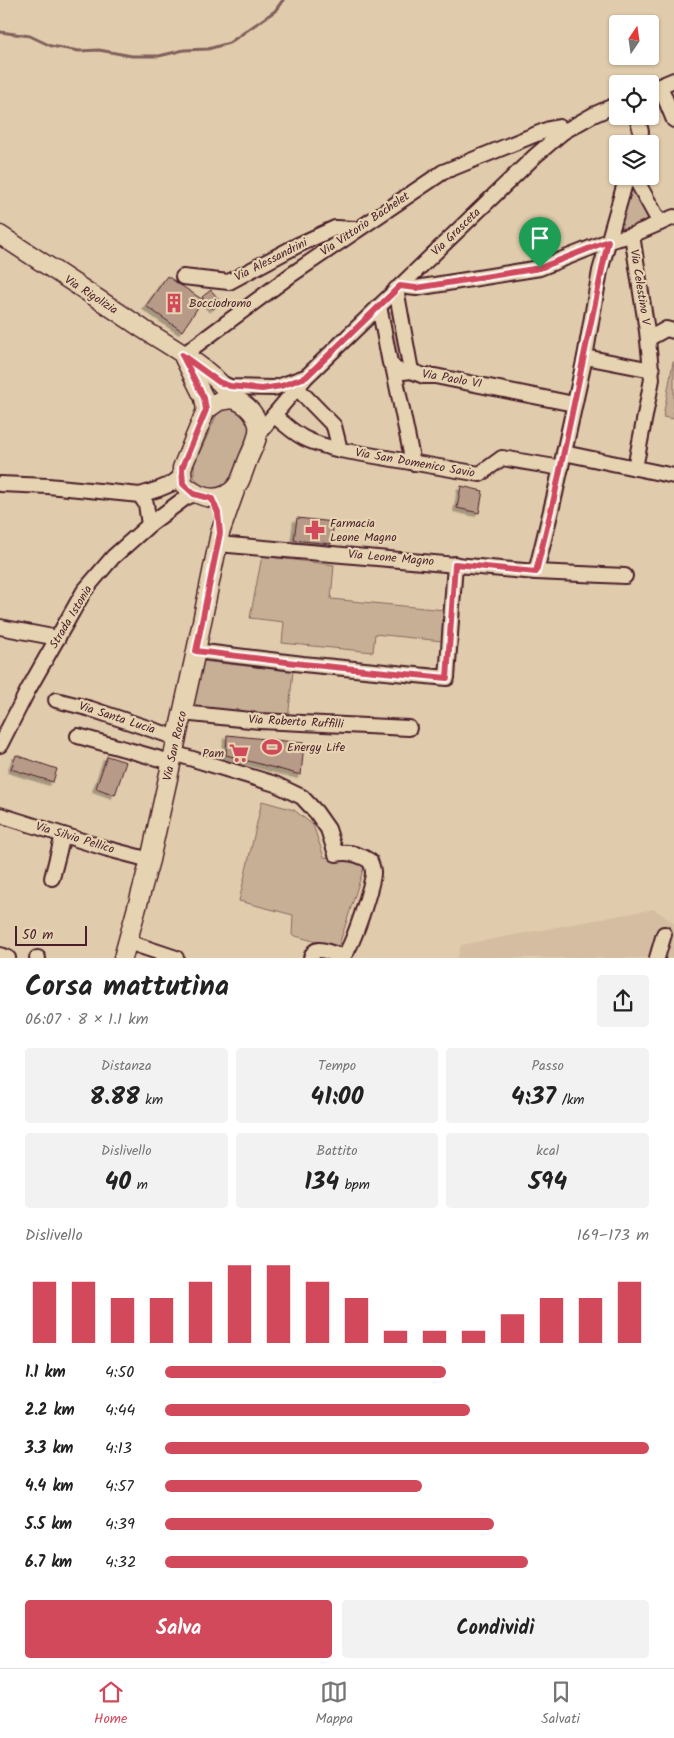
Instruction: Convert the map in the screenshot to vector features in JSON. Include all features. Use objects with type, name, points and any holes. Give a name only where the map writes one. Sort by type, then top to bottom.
[{"type":"main road","name":"Via Rigolizia","points":[[4,238],[182,355],[219,382],[236,400]]},
{"type":"main road","points":[[182,355],[204,398],[206,410]]},
{"type":"main road","points":[[219,538],[237,485],[258,434],[258,425],[250,410],[236,400],[218,400],[206,410],[182,468],[183,484],[194,494],[212,499],[221,498],[237,485]]},
{"type":"main road","points":[[212,499],[218,513],[219,538]]},
{"type":"main road","name":"Via San Rocco","points":[[126,950],[150,860],[219,538]]},
{"type":"street","points":[[659,86],[674,80]]},
{"type":"street","points":[[659,95],[674,120]]},
{"type":"street","name":"Via Grasceta","points":[[258,434],[306,377],[535,156],[563,132],[609,108]]},
{"type":"street","name":"Via Vittorio Bachelet","points":[[182,355],[291,275],[443,172],[549,128],[559,127],[563,132]]},
{"type":"street","points":[[536,572],[561,468],[608,241],[624,185]]},
{"type":"street","points":[[639,185],[660,223]]},
{"type":"street","points":[[398,287],[416,288],[540,268],[608,241],[632,235],[674,217]]},
{"type":"street","name":"Via Alessandrini","points":[[183,278],[229,282],[298,245],[335,228],[356,230]]},
{"type":"street","name":"Via Celestino V","points":[[632,235],[652,370],[652,379],[635,468]]},
{"type":"street","name":"Via Paolo VI","points":[[398,287],[411,371],[424,376],[435,376],[574,404]]},
{"type":"street","points":[[379,306],[390,363],[402,372],[411,371]]},
{"type":"street","points":[[648,339],[666,329],[674,331]]},
{"type":"street","points":[[584,357],[652,370]]},
{"type":"street","points":[[393,366],[413,463]]},
{"type":"street","points":[[236,400],[269,393],[281,386],[306,377]]},
{"type":"street","points":[[219,382],[230,386],[262,389],[281,386]]},
{"type":"street","name":"Via San Domenico Savio","points":[[297,388],[334,426],[340,450],[480,474],[502,458],[561,468]]},
{"type":"street","points":[[274,415],[291,431],[307,441],[340,450]]},
{"type":"street","points":[[564,452],[674,476]]},
{"type":"street","points":[[0,484],[48,486],[140,495],[159,490],[182,476]]},
{"type":"street","name":"Strada Istonia","points":[[0,745],[84,591],[113,558],[149,525],[185,498],[194,494]]},
{"type":"street","points":[[140,495],[146,504],[149,525]]},
{"type":"street","name":"Via Leone Magno","points":[[219,538],[536,572],[624,576]]},
{"type":"street","points":[[196,651],[447,678],[455,564]]},
{"type":"street","points":[[0,627],[58,638]]},
{"type":"street","name":"Via Santa Lucia","points":[[56,700],[91,709],[174,751]]},
{"type":"street","name":"Via Roberto Ruffilli","points":[[182,713],[260,721],[409,728]]},
{"type":"street","points":[[78,736],[174,751],[275,784],[302,797],[316,812],[328,828],[336,854],[344,852],[363,856],[370,861],[374,873],[348,952],[344,956],[339,956],[322,950],[316,951],[310,958]]},
{"type":"street","name":"Via Silvio Pellico","points":[[0,815],[108,849],[150,860]]},
{"type":"street","points":[[52,878],[62,835]]},
{"type":"street","points":[[657,958],[664,934]]},
{"type":"street","points":[[126,950],[176,958]]},
{"type":"street","points":[[0,955],[8,958]]},
{"type":"shaded area","points":[[633,186],[649,222],[619,230]]},
{"type":"shaded area","points":[[398,311],[406,364],[393,366],[384,314]]},
{"type":"shaded area","points":[[674,362],[674,419],[663,417]]},
{"type":"shaded area","points":[[232,407],[240,409],[249,420],[250,431],[231,482],[222,489],[211,491],[201,487],[194,477],[194,465],[218,412]]},
{"type":"shaded area","points":[[262,556],[334,565],[331,599],[445,610],[442,641],[375,634],[373,652],[282,643],[284,622],[250,618]]},
{"type":"shaded area","points":[[201,661],[293,671],[288,720],[191,709]]},
{"type":"shaded area","points":[[262,801],[294,810],[313,825],[324,857],[365,864],[338,948],[292,935],[293,915],[239,901]]},
{"type":"shaded area","points":[[654,909],[674,923],[674,958],[457,958],[461,945]]},
{"type":"building","name":"Bocciodromo","points":[[167,276],[203,300],[182,331],[146,306]]},
{"type":"building","points":[[211,290],[221,302],[213,309],[202,297]]},
{"type":"building","points":[[461,486],[483,491],[479,513],[457,508]]},
{"type":"building","points":[[297,518],[334,522],[331,544],[294,540]]},
{"type":"building","points":[[227,735],[304,743],[301,775],[226,755]]},
{"type":"building","points":[[16,755],[57,769],[53,782],[11,769]]},
{"type":"building","points":[[107,756],[126,762],[115,795],[96,788]]},
{"type":"waterway","points":[[0,32],[30,36],[51,46],[79,51],[99,50],[132,56],[159,56],[184,50],[208,49],[229,43],[275,11],[283,0]]},
{"type":"place","name":"Bocciodromo","points":[[174,303]]},
{"type":"place","name":"Farmacia Leone Magno","points":[[315,530]]},
{"type":"place","name":"Energy Life","points":[[272,747]]},
{"type":"place","name":"Pam","points":[[239,753]]},
{"type":"route","points":[[608,241],[555,494],[536,572],[455,564],[447,678],[196,651],[220,533],[218,513],[212,499],[194,494],[183,484],[182,468],[206,410],[204,398],[182,355],[189,358],[219,382],[230,386],[262,389],[274,388],[306,377],[400,286],[416,288],[540,268],[608,241]]}]
